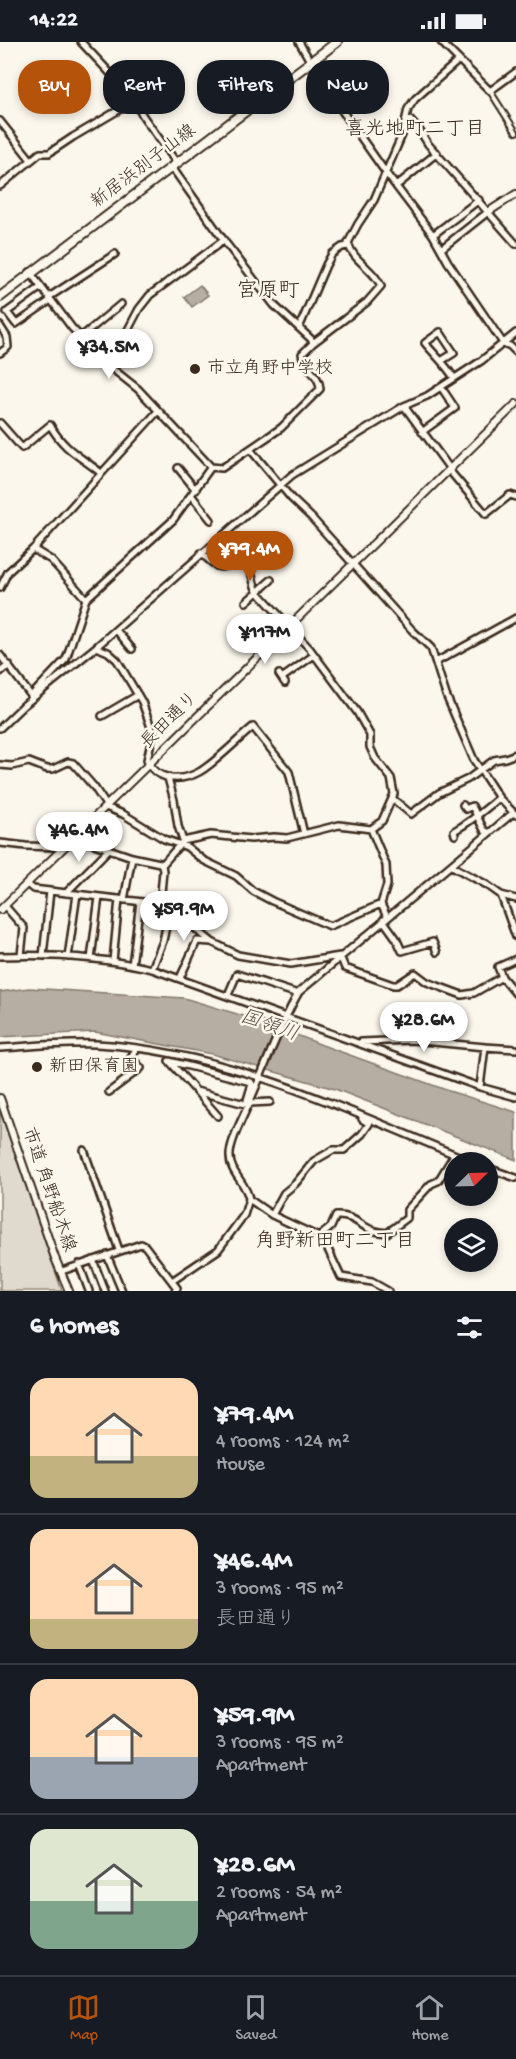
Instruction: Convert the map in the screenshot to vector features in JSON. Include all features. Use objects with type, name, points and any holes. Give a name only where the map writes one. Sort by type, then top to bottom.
[{"type":"main road","name":"新居浜別子山線","points":[[313,60],[337,42]]},
{"type":"main road","name":"新居浜別子山線","points":[[0,297],[306,65]]},
{"type":"street","points":[[81,42],[103,64]]},
{"type":"street","points":[[299,42],[309,60]]},
{"type":"street","points":[[441,42],[490,91],[516,132]]},
{"type":"street","points":[[30,272],[72,328],[109,366],[132,383],[211,467],[222,468],[281,428],[320,389],[320,382],[302,359],[302,354],[313,343],[368,302],[381,286],[349,246],[358,224],[374,200],[386,173],[408,109],[415,99],[459,60]]},
{"type":"street","points":[[490,91],[516,72]]},
{"type":"street","points":[[0,186],[40,153],[49,153],[112,114]]},
{"type":"street","points":[[142,114],[224,240],[274,306],[313,343]]},
{"type":"street","points":[[344,114],[433,235],[503,343],[516,352]]},
{"type":"street","points":[[406,120],[410,120],[516,244]]},
{"type":"street","points":[[0,121],[31,160]]},
{"type":"street","points":[[396,186],[437,153]]},
{"type":"street","points":[[441,249],[488,212],[516,194]]},
{"type":"street","points":[[433,235],[478,200]]},
{"type":"street","points":[[109,366],[139,309],[150,295],[224,240]]},
{"type":"street","points":[[299,328],[332,254],[342,247],[349,246]]},
{"type":"street","points":[[41,287],[7,312],[16,324],[115,254]]},
{"type":"street","points":[[81,337],[121,304]]},
{"type":"street","points":[[0,326],[9,341],[8,347],[0,353]]},
{"type":"street","points":[[441,361],[454,353],[440,332],[425,343],[454,378]]},
{"type":"street","points":[[32,697],[116,630],[279,484],[404,406],[416,402],[441,387],[481,361],[516,333]]},
{"type":"street","points":[[422,432],[455,408],[441,387]]},
{"type":"street","name":"長田通り","points":[[3,908],[105,805],[516,404]]},
{"type":"street","points":[[404,406],[486,514],[510,495],[516,497]]},
{"type":"street","points":[[0,588],[8,572],[33,549],[158,411]]},
{"type":"street","points":[[0,423],[22,448],[50,425],[67,449],[101,473]]},
{"type":"street","points":[[172,1281],[218,1250],[244,1215],[249,1199],[248,1192],[233,1167],[230,1157],[248,1104],[297,994],[385,918],[514,814],[499,798],[474,760],[446,695],[431,648],[279,484],[250,449]]},
{"type":"street","points":[[0,728],[66,659],[86,599],[173,520],[211,467]]},
{"type":"street","points":[[178,468],[196,490]]},
{"type":"street","points":[[192,496],[211,520]]},
{"type":"street","points":[[33,549],[51,560],[86,599]]},
{"type":"street","points":[[160,904],[162,865],[182,843],[211,835],[251,839],[287,838],[339,825],[371,829],[382,821],[393,799],[391,778],[375,758],[370,747],[372,739],[357,712],[314,654],[258,591],[253,583],[252,571],[245,561],[220,568],[201,553]]},
{"type":"street","points":[[246,602],[271,580]]},
{"type":"street","points":[[436,662],[516,618]]},
{"type":"street","points":[[116,630],[132,649]]},
{"type":"street","points":[[96,647],[108,652],[117,660],[138,695],[153,733],[148,764],[158,774],[168,778],[177,778],[199,772],[253,727],[290,771],[304,834]]},
{"type":"street","points":[[282,678],[296,665],[314,654]]},
{"type":"street","points":[[0,655],[32,697]]},
{"type":"street","points":[[0,672],[9,665]]},
{"type":"street","points":[[102,716],[138,695]]},
{"type":"street","points":[[393,799],[411,814],[439,793],[468,779],[494,760],[516,754]]},
{"type":"street","points":[[0,765],[12,766],[29,762],[53,769],[68,762],[73,763],[94,787],[105,805],[164,839],[182,843],[209,864],[236,876],[253,891],[330,926],[381,903]]},
{"type":"street","points":[[168,778],[182,843]]},
{"type":"street","points":[[455,835],[454,831],[477,817],[499,798]]},
{"type":"street","points":[[463,805],[466,809],[472,806],[484,830],[489,833]]},
{"type":"street","points":[[371,829],[386,865],[387,885],[381,903],[385,918],[402,951],[434,942],[437,951]]},
{"type":"street","points":[[75,836],[132,857],[162,865]]},
{"type":"street","points":[[0,843],[62,849]]},
{"type":"street","points":[[66,893],[109,849]]},
{"type":"street","points":[[113,961],[122,899],[132,857]]},
{"type":"street","points":[[452,866],[501,895],[516,898]]},
{"type":"street","points":[[27,884],[33,889],[160,904],[183,915],[191,926],[212,942],[238,955],[291,964],[340,956]]},
{"type":"street","points":[[43,956],[50,891]]},
{"type":"street","points":[[68,957],[76,894]]},
{"type":"street","points":[[501,895],[516,937]]},
{"type":"street","points":[[92,959],[99,897]]},
{"type":"street","points":[[132,965],[140,902]]},
{"type":"street","points":[[3,908],[24,927],[21,955]]},
{"type":"street","points":[[152,969],[163,941],[170,908]]},
{"type":"street","points":[[180,978],[197,941],[212,942]]},
{"type":"street","points":[[0,956],[92,959],[152,969],[480,1087],[516,1097]]},
{"type":"street","points":[[340,956],[345,968],[393,985],[397,985],[415,973],[427,982],[462,995],[474,993],[502,977]]},
{"type":"street","points":[[516,959],[498,967],[502,977],[516,994]]},
{"type":"street","points":[[228,995],[237,974],[297,994]]},
{"type":"street","points":[[360,1043],[412,1040],[516,1049]]},
{"type":"street","points":[[0,1048],[50,1044],[96,1044],[160,1052],[202,1061],[261,1076],[447,1152]]},
{"type":"street","points":[[480,1087],[485,1047]]},
{"type":"street","points":[[109,1092],[141,1068],[131,1057],[136,1049]]},
{"type":"street","points":[[160,1052],[218,1116]]},
{"type":"street","points":[[169,1061],[251,1082],[248,1104]]},
{"type":"street","points":[[196,1091],[248,1104],[270,1102]]},
{"type":"street","name":"市道 角野船木線","points":[[0,1098],[55,1258],[69,1291]]},
{"type":"street","points":[[272,1215],[284,1193],[295,1184],[314,1161],[333,1150],[344,1149],[362,1134],[369,1124],[356,1114]]},
{"type":"street","points":[[84,1150],[119,1250]]},
{"type":"street","points":[[319,1237],[331,1227],[336,1216],[340,1215],[352,1218],[370,1230],[387,1233],[407,1218],[406,1210],[431,1184],[438,1181],[444,1171]]},
{"type":"street","points":[[498,1172],[516,1178]]},
{"type":"street","points":[[249,1199],[272,1215],[319,1237],[325,1243],[340,1277],[372,1282],[388,1291]]},
{"type":"street","points":[[62,1271],[137,1244],[145,1246],[177,1290]]},
{"type":"street","points":[[107,1254],[122,1291]]},
{"type":"street","points":[[93,1260],[105,1291]]},
{"type":"street","points":[[79,1264],[89,1291]]},
{"type":"shaded area","points":[[0,1110],[62,1291],[0,1291]]},
{"type":"water","points":[[200,285],[208,295],[192,307],[184,297]]},
{"type":"water","name":"国領川","points":[[29,988],[184,998],[264,1022],[449,1091],[516,1112],[516,1160],[335,1089],[212,1054],[95,1032],[0,1037],[0,992]]},
{"type":"place","name":"市立角野中学校","points":[[195,369]]},
{"type":"place","name":"新田保育園","points":[[37,1067]]},
{"type":"district","name":"喜光地町二丁目","points":[[415,130]]},
{"type":"district","name":"宮原町","points":[[268,292]]},
{"type":"district","name":"角野新田町二丁目","points":[[335,1242]]}]
